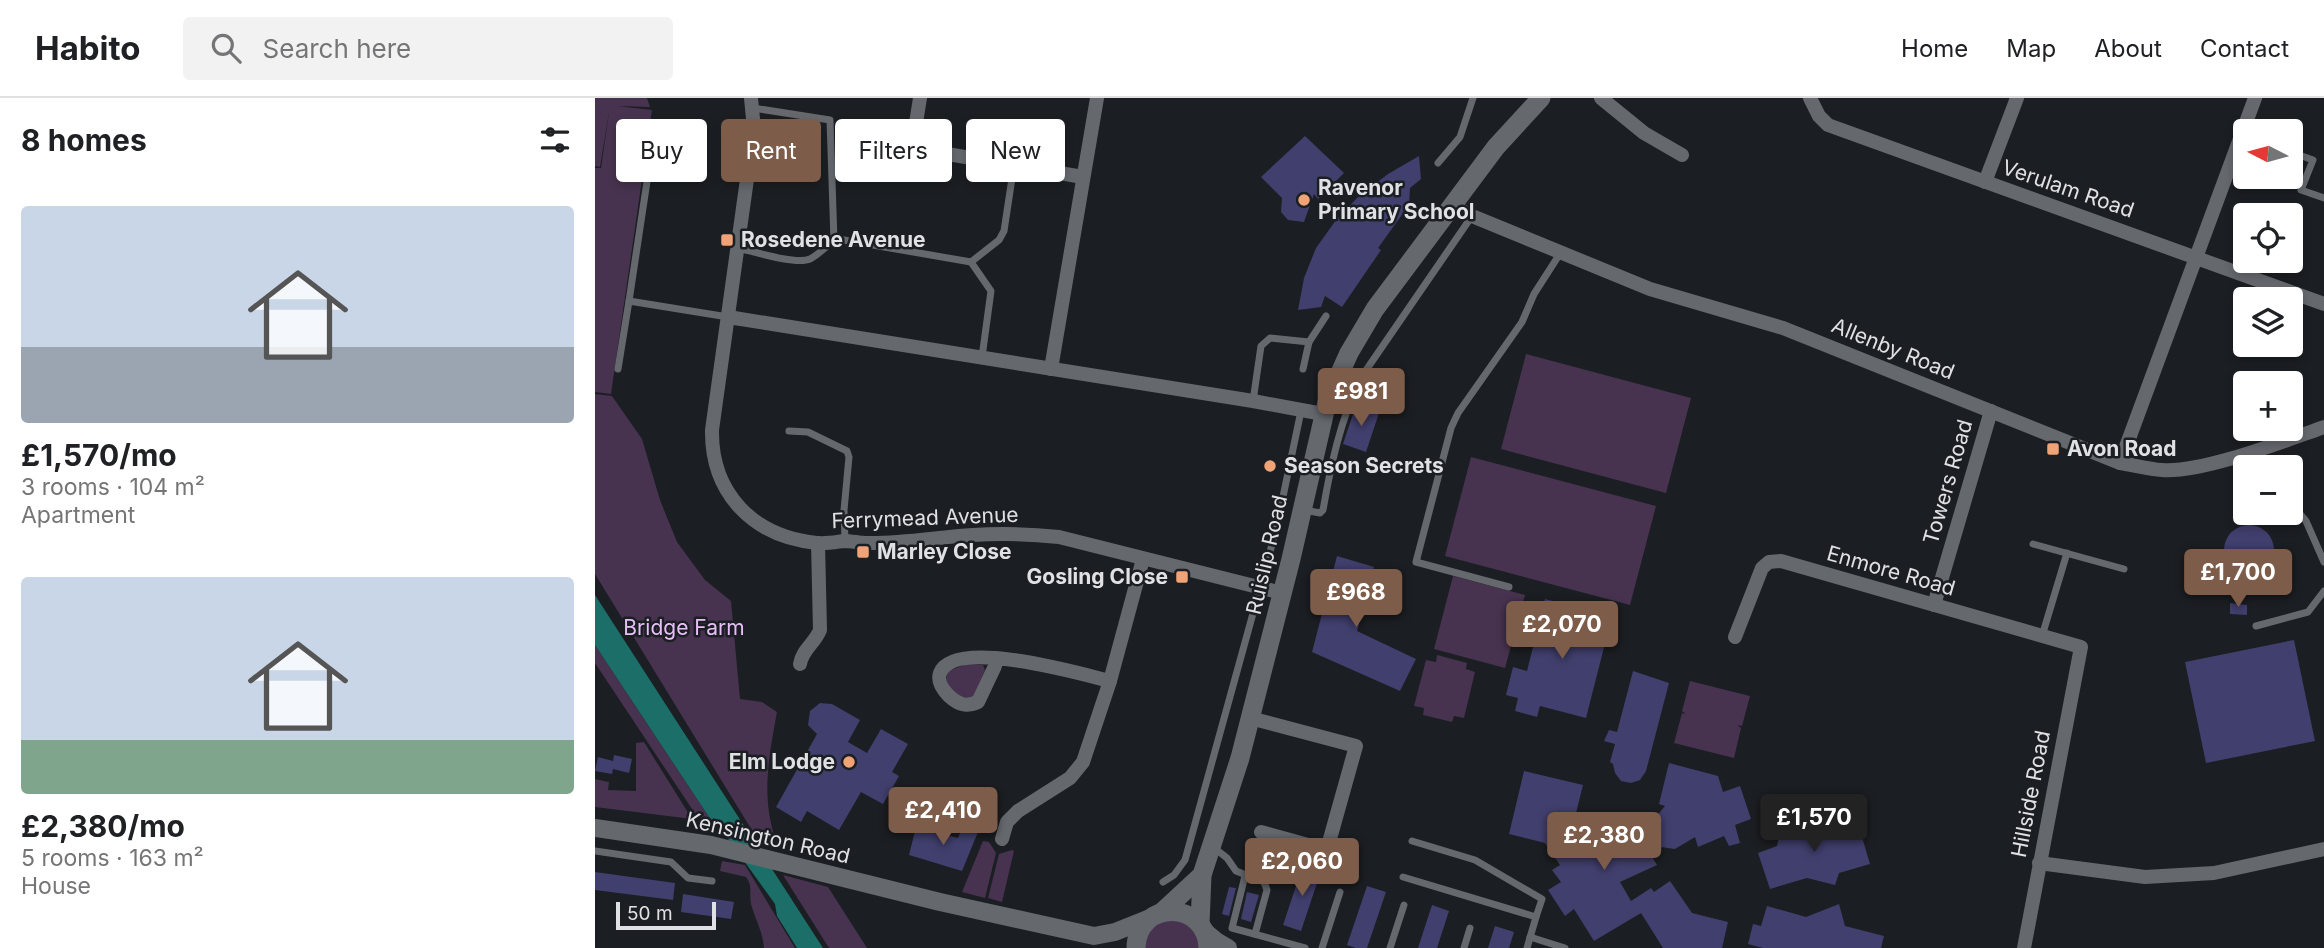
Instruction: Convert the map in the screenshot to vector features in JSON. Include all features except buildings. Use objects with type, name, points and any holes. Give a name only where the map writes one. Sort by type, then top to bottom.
[{"type":"main road","name":"Ruislip Road","points":[[1204,934],[1202,875],[1245,759],[1250,718],[1302,509],[1327,440],[1323,414],[1342,367],[1375,309],[1532,100]]},
{"type":"main road","name":"Ruislip Road","points":[[1155,915],[1202,875]]},
{"type":"main road","points":[[1136,948],[1140,929],[1155,915],[1181,912],[1204,934]]},
{"type":"street","points":[[920,98],[912,148],[966,157]]},
{"type":"street","points":[[1051,369],[1097,98]]},
{"type":"street","points":[[1601,98],[1644,134],[1682,156]]},
{"type":"street","name":"Verulam Road","points":[[1811,98],[1819,116],[1828,125],[2324,304]]},
{"type":"street","points":[[1985,182],[2017,98]]},
{"type":"street","points":[[2249,119],[2255,98]]},
{"type":"street","name":"Ferrymead Avenue","points":[[752,103],[754,129],[712,430],[715,463],[720,478],[727,492],[750,519],[780,534],[818,543],[864,543],[977,534],[1059,537],[1282,593]]},
{"type":"street","points":[[2120,463],[2233,164]]},
{"type":"street","points":[[1065,174],[1083,177]]},
{"type":"street","name":"Allenby Road","points":[[1451,205],[1650,289],[1783,327],[2120,463],[2165,471],[2208,464],[2324,426]]},
{"type":"street","points":[[728,317],[1323,414]]},
{"type":"street","name":"Towers Road","points":[[1934,605],[1991,411]]},
{"type":"street","points":[[800,664],[805,651],[817,638],[820,630],[818,543]]},
{"type":"street","points":[[1003,839],[1007,822],[1018,811],[1070,778],[1083,762],[1110,681],[1143,559]]},
{"type":"street","name":"Enmore Road","points":[[1735,637],[1762,568],[1769,562],[1781,561],[2081,647]]},
{"type":"street","name":"Hillside Road","points":[[2024,948],[2081,647]]},
{"type":"street","points":[[996,658],[1110,681]]},
{"type":"street","points":[[1250,718],[1356,746],[1328,846],[1319,848],[1261,832]]},
{"type":"street","name":"Kensington Road","points":[[595,828],[711,845],[950,904],[1094,936],[1115,932],[1155,915]]},
{"type":"street","points":[[2039,863],[2145,877],[2214,873],[2324,849]]},
{"type":"street","points":[[1204,934],[1228,948]]},
{"type":"street","name":"Kensington Road","points":[[1094,936],[1109,948]]},
{"type":"lane","points":[[1438,163],[1460,137],[1473,98]]},
{"type":"lane","points":[[752,103],[830,120],[834,241]]},
{"type":"lane","points":[[2303,157],[2312,160],[2303,185]]},
{"type":"lane","points":[[618,369],[647,182]]},
{"type":"lane","points":[[971,262],[999,240],[1004,231],[1011,182]]},
{"type":"lane","points":[[2301,189],[2324,198]]},
{"type":"lane","points":[[1327,440],[1346,410],[1360,379],[1472,216]]},
{"type":"lane","points":[[738,248],[800,260],[811,258],[838,240],[971,262],[991,291],[982,357]]},
{"type":"lane","points":[[1509,587],[1416,562],[1451,428],[1458,413],[1522,322],[1534,294],[1561,253]]},
{"type":"lane","points":[[629,301],[728,317]]},
{"type":"lane","points":[[1303,369],[1309,342],[1326,316]]},
{"type":"lane","points":[[1253,401],[1261,346],[1271,338],[1309,342]]},
{"type":"lane","points":[[1342,367],[1360,379]]},
{"type":"lane","points":[[1163,882],[1174,875],[1185,860],[1276,530],[1301,411]]},
{"type":"lane","points":[[789,431],[808,432],[847,451],[849,457],[844,510],[845,541]]},
{"type":"lane","points":[[2256,450],[2258,455]]},
{"type":"lane","points":[[2303,517],[2324,562]]},
{"type":"lane","points":[[2032,544],[2125,569]]},
{"type":"lane","points":[[2042,636],[2067,553]]},
{"type":"lane","points":[[2256,626],[2308,612],[2324,591]]},
{"type":"lane","points":[[1412,841],[1475,860],[1542,899],[1527,948]]},
{"type":"lane","points":[[1212,846],[1227,858],[1236,871],[1264,882],[1267,890],[1255,934]]},
{"type":"lane","points":[[595,851],[671,862],[688,878],[712,880]]},
{"type":"lane","points":[[1245,876],[1231,928],[1305,948]]},
{"type":"lane","points":[[1403,877],[1536,917]]},
{"type":"lane","points":[[1322,948],[1340,892]]},
{"type":"lane","points":[[1390,948],[1404,905]]},
{"type":"lane","points":[[1464,948],[1470,928]]},
{"type":"lane","points":[[1530,937],[1565,948]]},
{"type":"green space","points":[[595,98],[647,98],[650,107],[617,106],[652,110],[651,119],[616,119],[616,182],[642,182],[611,394],[595,392],[595,168],[601,168],[610,106],[600,167],[595,166]]},
{"type":"green space","points":[[1526,354],[1691,398],[1666,493],[1501,449]]},
{"type":"green space","name":"Bridge Farm","points":[[595,394],[612,396],[642,439],[660,500],[677,542],[705,580],[731,601],[740,699],[762,702],[777,712],[767,791],[775,838],[753,832],[595,574]]},
{"type":"green space","points":[[1471,457],[1656,506],[1630,605],[1445,556]]},
{"type":"green space","points":[[1453,576],[1525,595],[1505,668],[1434,649]]},
{"type":"green space","points":[[595,645],[713,821],[698,818],[595,663]]},
{"type":"green space","points":[[1437,655],[1467,663],[1466,669],[1475,672],[1464,718],[1454,716],[1452,722],[1423,715],[1424,708],[1414,706],[1426,660],[1436,662]]},
{"type":"green space","points":[[967,664],[983,665],[985,670],[973,698],[959,698],[948,683],[948,671]]},
{"type":"green space","points":[[1690,681],[1750,696],[1742,726],[1737,725],[1741,728],[1734,758],[1674,743],[1682,713],[1686,714],[1682,711]]},
{"type":"green space","points":[[644,742],[692,819],[595,807],[595,779],[609,782],[608,790],[636,791],[636,743]]},
{"type":"green space","points":[[983,841],[989,842],[996,853],[985,898],[962,892]]},
{"type":"green space","points":[[1014,851],[1002,902],[988,898],[999,854]]},
{"type":"green space","points":[[722,861],[745,865],[795,948],[764,948],[751,904],[748,880],[746,877],[720,871]]},
{"type":"green space","points":[[783,875],[828,887],[867,948],[829,948]]},
{"type":"green space","points":[[1171,916],[1196,929],[1201,948],[1142,948],[1147,929]]},
{"type":"shaded area","points":[[595,595],[823,948],[797,948],[777,916],[775,904],[721,829],[709,817],[595,645]]},
{"type":"place","name":"Ravenor Primary School","points":[[1304,200]]},
{"type":"place","name":"Rosedene Avenue","points":[[727,240]]},
{"type":"place","name":"Avon Road","points":[[2053,449]]},
{"type":"place","name":"Season Secrets","points":[[1270,466]]},
{"type":"place","name":"Marley Close","points":[[863,552]]},
{"type":"place","name":"Gosling Close","points":[[1182,577]]},
{"type":"place","name":"Elm Lodge","points":[[849,762]]}]
